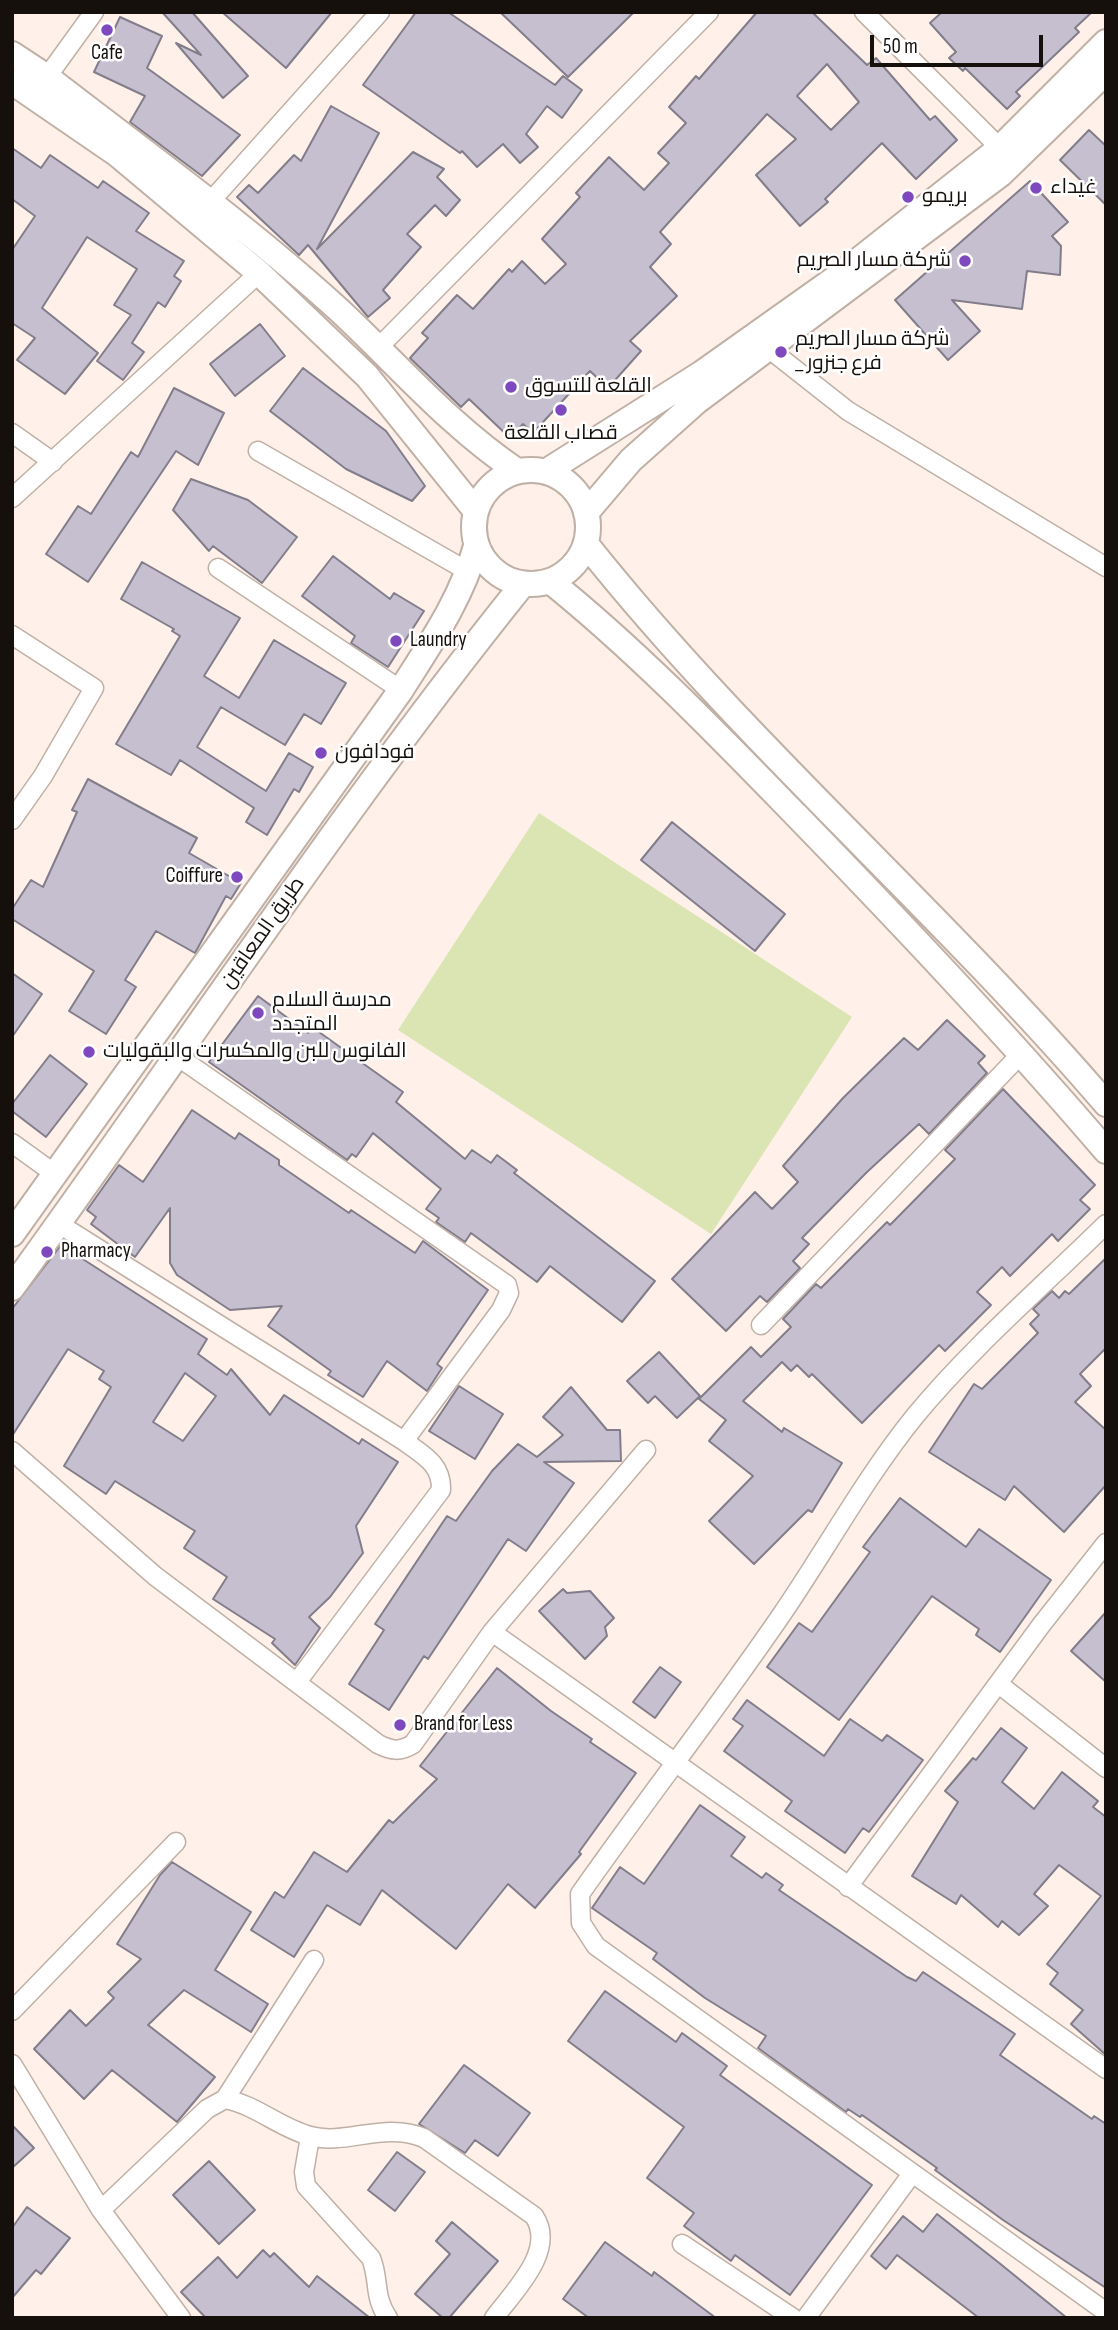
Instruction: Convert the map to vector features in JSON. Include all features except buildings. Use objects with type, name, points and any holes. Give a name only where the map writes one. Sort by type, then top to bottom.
[{"type":"street","points":[[47,77],[94,12]]},
{"type":"street","points":[[210,202],[380,12]]},
{"type":"street","points":[[378,348],[709,12]]},
{"type":"street","points":[[864,12],[1000,148]]},
{"type":"street","points":[[547,471],[702,373],[840,275],[1000,148],[1106,41]]},
{"type":"street","points":[[12,54],[47,77],[210,202],[307,283],[378,348],[435,406],[487,451],[517,471]]},
{"type":"street","points":[[586,513],[631,460],[696,402],[1002,174],[1106,72]]},
{"type":"street","points":[[12,82],[117,154],[259,273],[368,376],[475,510]]},
{"type":"street","points":[[12,498],[259,273]]},
{"type":"street","points":[[768,348],[848,411],[1106,567]]},
{"type":"street","points":[[12,433],[53,462]]},
{"type":"street","points":[[257,451],[469,572]]},
{"type":"street","points":[[517,471],[547,471],[573,487],[586,513],[586,544],[572,566],[550,581],[523,584],[494,571],[476,545],[473,528],[475,510],[491,485],[517,471]]},
{"type":"street","points":[[586,544],[667,644],[949,935],[1106,1104]]},
{"type":"street","name":"طريق المعاقين","points":[[12,1234],[401,690],[436,634],[469,572],[476,545]]},
{"type":"street","points":[[218,568],[401,690]]},
{"type":"street","points":[[550,581],[598,620],[704,721],[874,895],[1021,1054],[1106,1151]]},
{"type":"street","name":"طريق المعاقين","points":[[12,1289],[441,687],[523,584]]},
{"type":"street","points":[[12,635],[94,688],[43,776],[12,820]]},
{"type":"street","points":[[761,1325],[1021,1054]]},
{"type":"street","points":[[177,1056],[507,1285],[509,1293],[501,1310],[404,1441]]},
{"type":"street","points":[[12,1143],[55,1174]]},
{"type":"street","points":[[59,1224],[404,1441],[437,1467],[442,1475],[441,1490],[297,1682]]},
{"type":"street","points":[[1106,1224],[966,1363],[918,1413],[884,1455],[821,1557],[580,1894],[580,1923],[596,1946],[911,2175],[1106,2312]]},
{"type":"street","points":[[12,1451],[155,1576],[378,1744],[391,1751],[404,1750],[413,1744],[492,1632],[646,1451]]},
{"type":"street","points":[[848,1887],[1000,1685],[1042,1624],[1106,1543]]},
{"type":"street","points":[[492,1632],[1106,2069]]},
{"type":"street","points":[[1000,1685],[1106,1768]]},
{"type":"street","points":[[12,2011],[176,1842]]},
{"type":"street","points":[[101,2210],[207,2109],[225,2099],[314,1960]]},
{"type":"street","points":[[12,2064],[101,2210],[181,2318]]},
{"type":"street","points":[[225,2099],[244,2103],[310,2137],[406,2130],[424,2138],[534,2216],[542,2228],[540,2252],[494,2318]]},
{"type":"street","points":[[310,2137],[304,2172],[306,2186],[371,2258],[377,2272],[379,2304],[388,2318]]},
{"type":"street","points":[[806,2318],[911,2175]]},
{"type":"street","points":[[682,2244],[793,2318]]},
{"type":"green space","points":[[539,813],[852,1017],[711,1234],[398,1030]]},
{"type":"place","name":"Cafe","points":[[107,30]]},
{"type":"place","name":"غيداء","points":[[1036,188]]},
{"type":"place","name":"بريمو","points":[[908,197]]},
{"type":"place","name":"شركة مسار الصريم","points":[[965,261]]},
{"type":"place","name":"شركة مسار الصريم _ فرع جنزور","points":[[781,352]]},
{"type":"place","name":"القلعة للتسوق","points":[[511,387]]},
{"type":"place","name":"قصاب القلعة","points":[[561,410]]},
{"type":"place","name":"Laundry","points":[[396,641]]},
{"type":"place","name":"فودافون","points":[[321,753]]},
{"type":"place","name":"Coiffure","points":[[237,877]]},
{"type":"place","name":"مدرسة السلام المتجدد","points":[[258,1013]]},
{"type":"place","name":"الفانوس للبن والمكسرات والبقوليات","points":[[89,1052]]},
{"type":"place","name":"Pharmacy","points":[[47,1252]]},
{"type":"place","name":"Brand for Less","points":[[400,1725]]}]
